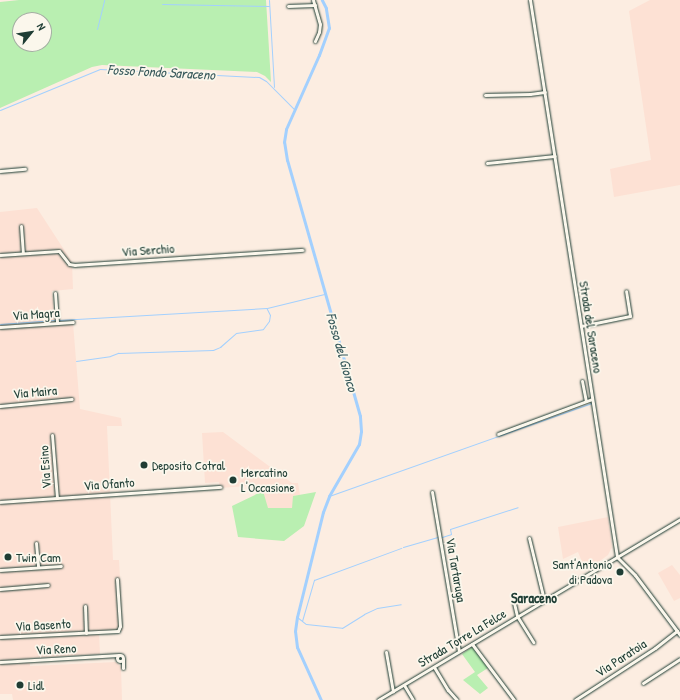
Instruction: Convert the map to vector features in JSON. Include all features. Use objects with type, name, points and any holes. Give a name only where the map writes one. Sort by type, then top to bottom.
[{"type":"street","points":[[313,0],[320,27],[315,41]]},
{"type":"street","name":"Strada del Saraceno","points":[[530,0],[617,557]]},
{"type":"street","points":[[288,6],[315,5]]},
{"type":"street","points":[[485,95],[530,94],[545,92]]},
{"type":"street","points":[[487,163],[555,156]]},
{"type":"street","points":[[0,171],[25,169]]},
{"type":"street","points":[[21,226],[23,253]]},
{"type":"street","name":"Via Serchio","points":[[0,255],[59,251],[69,264],[75,265],[303,250]]},
{"type":"street","points":[[581,326],[630,316],[626,291]]},
{"type":"street","points":[[55,293],[57,323]]},
{"type":"street","name":"Via Magra","points":[[0,327],[74,322]]},
{"type":"street","points":[[582,381],[586,401]]},
{"type":"street","name":"Via Maira","points":[[0,406],[72,399]]},
{"type":"street","points":[[498,434],[592,399]]},
{"type":"street","name":"Via Esino","points":[[52,435],[57,498]]},
{"type":"street","name":"Via Ofanto","points":[[0,502],[220,486]]},
{"type":"street","name":"Via Tartaruga","points":[[432,492],[459,651]]},
{"type":"street","name":"Strada Torre La Felce","points":[[378,700],[680,519]]},
{"type":"street","points":[[529,538],[544,600]]},
{"type":"street","points":[[36,542],[38,567]]},
{"type":"street","points":[[617,557],[635,575],[680,635]]},
{"type":"street","points":[[0,570],[61,566]]},
{"type":"street","name":"Via Basento","points":[[0,637],[116,631],[119,629],[118,579]]},
{"type":"street","points":[[0,589],[48,585]]},
{"type":"street","points":[[514,603],[517,616],[533,642]]},
{"type":"street","name":"Via Basento","points":[[85,606],[86,633]]},
{"type":"street","name":"Via Paratoia","points":[[575,700],[655,648],[676,631]]},
{"type":"street","points":[[472,644],[514,700]]},
{"type":"street","points":[[386,652],[393,691]]},
{"type":"street","name":"Via Reno","points":[[0,662],[112,656],[120,658],[123,666]]},
{"type":"street","points":[[643,683],[680,659]]},
{"type":"street","points":[[434,667],[448,690],[457,700]]},
{"type":"street","points":[[404,685],[413,700]]},
{"type":"shaded area","points":[[650,0],[680,0],[680,185],[614,197],[610,169],[651,160],[629,11]]},
{"type":"shaded area","points":[[37,208],[72,262],[73,289],[52,291],[55,325],[73,323],[80,409],[121,418],[122,426],[107,426],[113,560],[119,560],[123,631],[99,633],[100,654],[30,658],[30,666],[116,662],[121,667],[122,700],[13,700],[12,694],[0,694],[0,212]]},
{"type":"shaded area","points":[[223,432],[292,483],[298,483],[300,495],[293,496],[293,508],[267,508],[260,485],[220,488],[219,482],[205,483],[202,433]]},
{"type":"shaded area","points":[[608,517],[612,547],[608,555],[586,571],[578,552],[563,559],[558,527]]},
{"type":"shaded area","points":[[672,565],[680,575],[680,598],[674,601],[658,573]]},
{"type":"green space","points":[[19,0],[266,0],[271,82],[265,76],[257,72],[102,65],[92,67],[0,108],[0,2]]},
{"type":"green space","points":[[263,491],[268,508],[292,508],[293,496],[316,492],[304,526],[284,541],[238,537],[232,506]]},
{"type":"green space","points":[[472,647],[488,668],[477,675],[488,688],[480,694],[463,680],[475,672],[462,654]]},
{"type":"waterway","points":[[97,29],[104,0]]},
{"type":"waterway","points":[[269,0],[274,87]]},
{"type":"waterway","name":"Fosso del Gionco","points":[[321,700],[297,647],[295,631],[297,617],[323,512],[329,496],[359,444],[361,431],[360,416],[287,160],[284,142],[286,129],[319,55],[329,28],[326,8],[322,0]]},
{"type":"waterway","points":[[162,4],[269,6]]},
{"type":"waterway","name":"Fosso Fondo Saraceno","points":[[0,110],[100,69],[259,77],[266,81],[294,109]]},
{"type":"waterway","points":[[59,320],[267,308],[324,294]]},
{"type":"waterway","points":[[76,361],[110,356],[118,353],[213,350],[220,347],[236,333],[263,329],[269,321],[270,315],[267,309]]},
{"type":"waterway","points":[[0,324],[55,320]]},
{"type":"waterway","points":[[329,496],[591,403]]},
{"type":"waterway","points":[[442,537],[451,534],[450,529],[518,507]]},
{"type":"waterway","points":[[403,547],[438,537]]},
{"type":"waterway","points":[[302,621],[314,580],[401,548]]},
{"type":"waterway","points":[[297,617],[306,624],[342,628],[364,614],[377,608],[401,604]]},
{"type":"place","name":"Deposito Cotral","points":[[144,465]]},
{"type":"place","name":"Mercatino L'Occasione","points":[[233,480]]},
{"type":"place","name":"Twin Cam","points":[[8,557]]},
{"type":"place","name":"Sant'Antonio di Padova","points":[[620,572]]},
{"type":"place","name":"Lidl","points":[[20,685]]},
{"type":"district","name":"Saraceno","points":[[534,598]]}]
